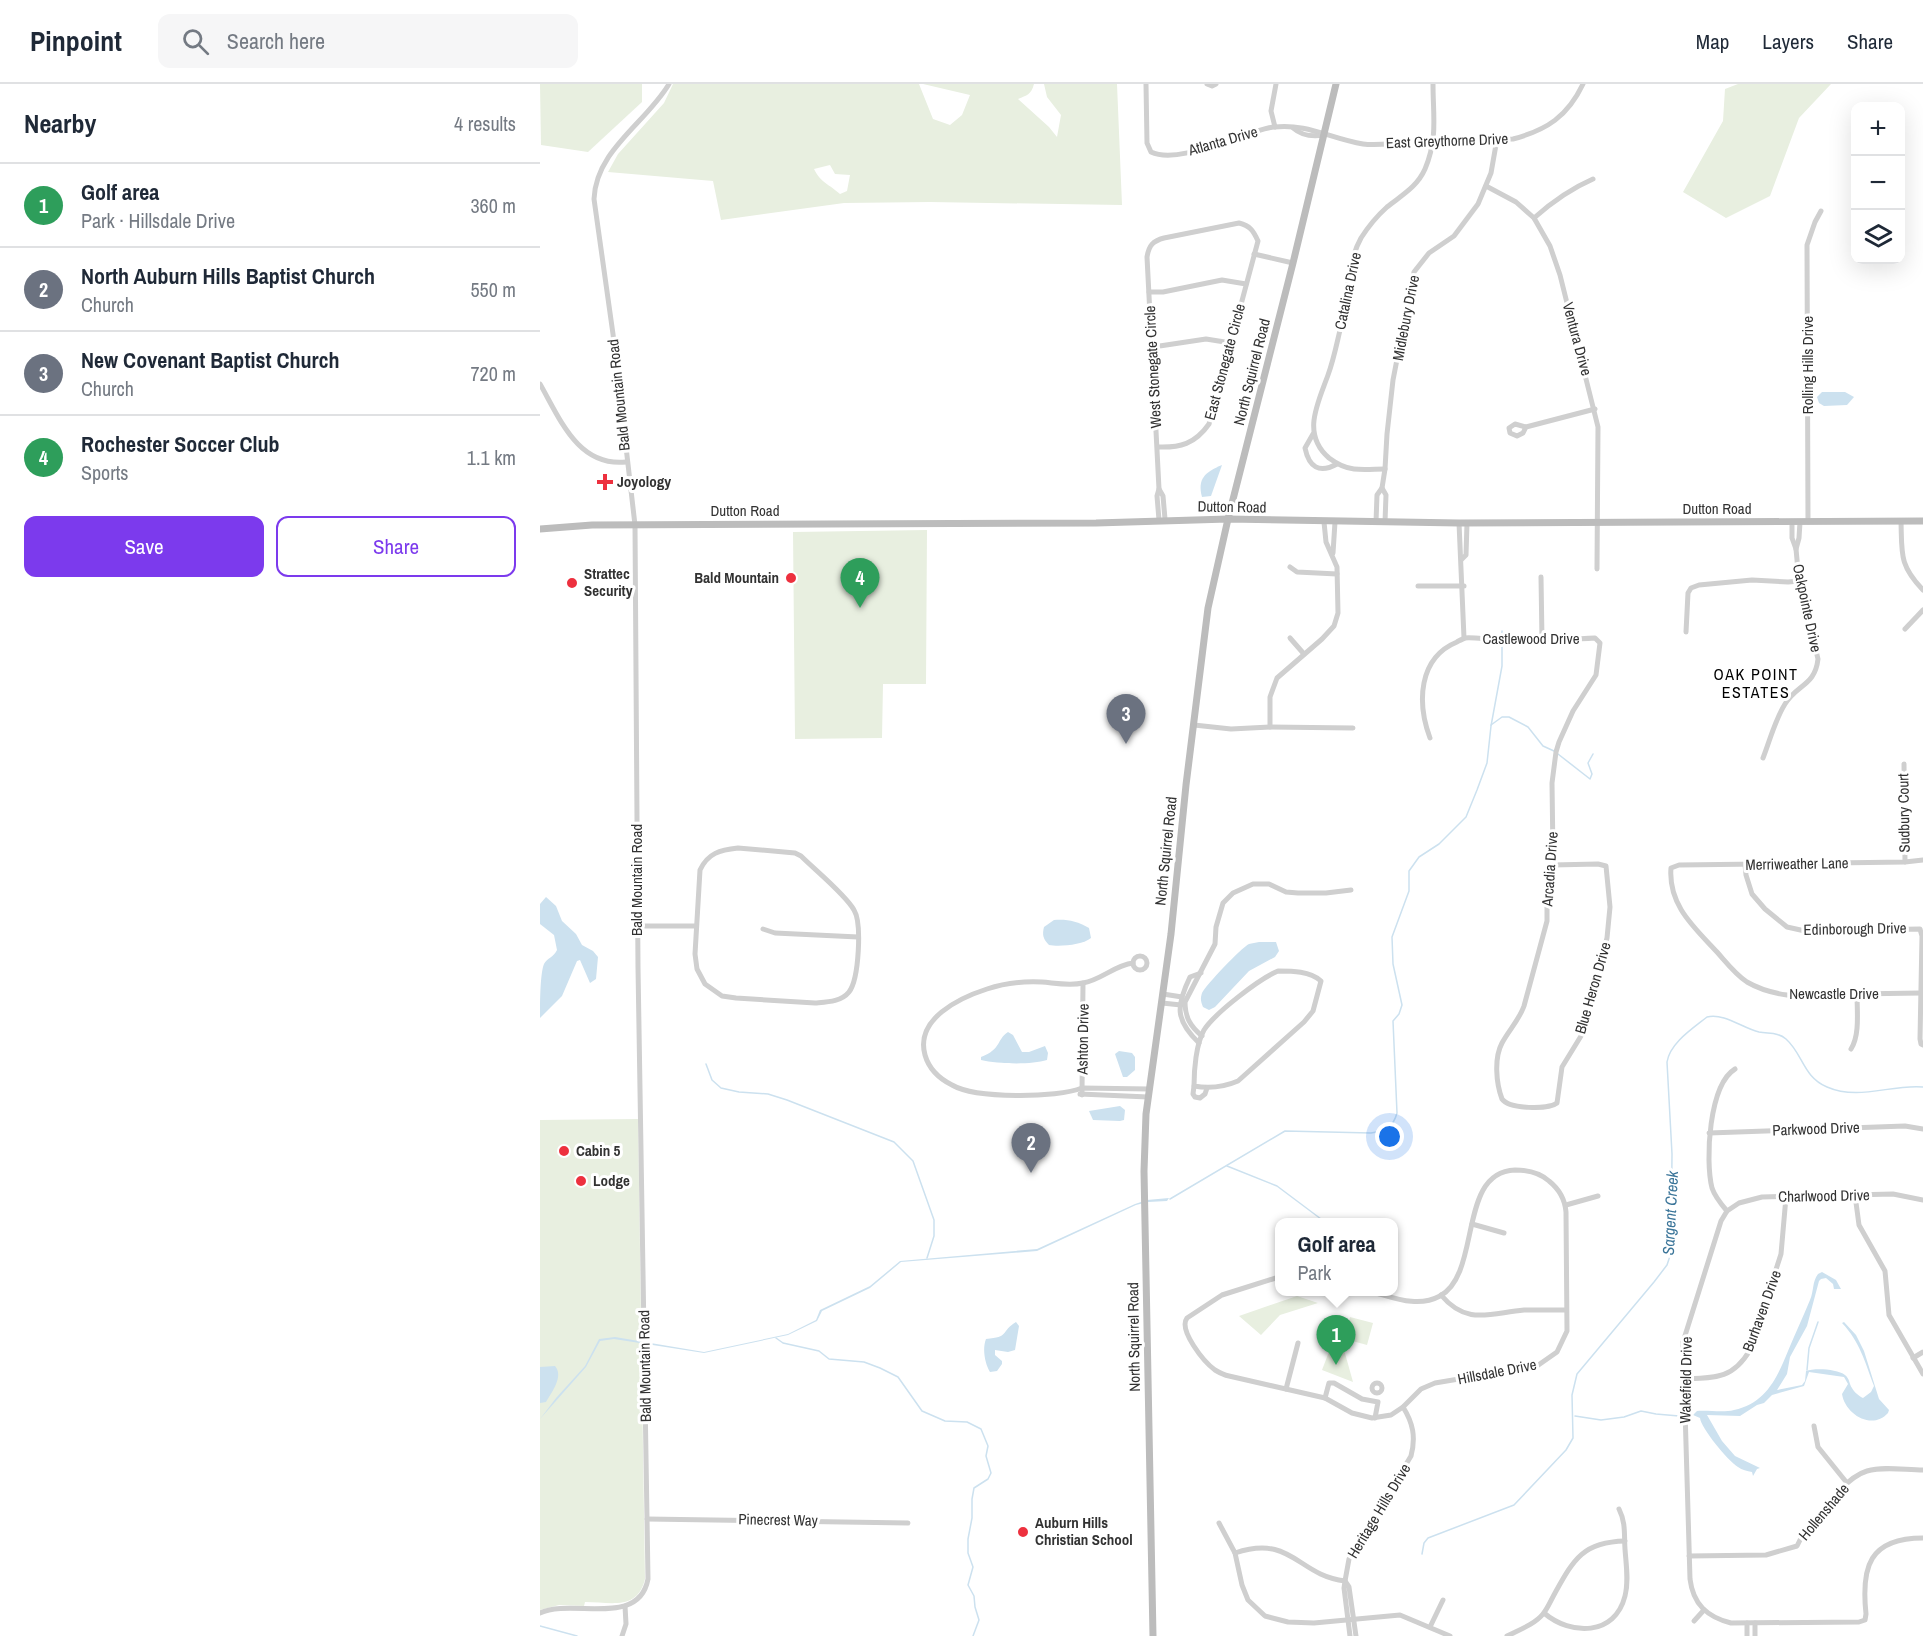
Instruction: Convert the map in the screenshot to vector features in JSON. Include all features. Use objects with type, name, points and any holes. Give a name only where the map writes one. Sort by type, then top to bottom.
[{"type":"street","name":"Bald Mountain Road","points":[[625,1606],[636,1601],[646,1586],[647,1519],[638,926],[635,525],[594,192],[599,174],[609,156],[647,115],[669,84]]},
{"type":"street","name":"Atlanta Drive","points":[[1146,84],[1147,143],[1151,152],[1158,156],[1193,152],[1275,127],[1293,128],[1314,137],[1324,135]]},
{"type":"street","points":[[1206,84],[1212,86],[1216,84]]},
{"type":"street","points":[[1275,127],[1271,111],[1276,84]]},
{"type":"street","name":"North Squirrel Road","points":[[1153,1636],[1144,1207],[1144,1134],[1148,1093],[1162,1003],[1208,608],[1336,84]]},
{"type":"street","name":"Catalina Drive","points":[[1337,464],[1328,469],[1321,469],[1313,465],[1307,458],[1305,448],[1313,434],[1314,413],[1329,373],[1342,323],[1349,275],[1361,239],[1388,207],[1411,189],[1424,171],[1435,142],[1433,84]]},
{"type":"street","name":"East Greythorne Drive","points":[[1324,135],[1365,144],[1513,139],[1536,133],[1566,111],[1583,84]]},
{"type":"street","name":"Midlebury Drive","points":[[1376,522],[1377,495],[1382,488],[1386,469],[1393,380],[1414,272],[1429,253],[1454,236],[1478,204],[1491,173],[1497,139]]},
{"type":"street","points":[[1534,218],[1552,202],[1575,187],[1593,179]]},
{"type":"street","name":"Ventura Drive","points":[[1485,186],[1516,202],[1534,218],[1550,246],[1560,275],[1598,427],[1597,569]]},
{"type":"street","name":"Rolling Hills Drive","points":[[1808,522],[1808,245],[1821,211]]},
{"type":"street","name":"West Stonegate Circle","points":[[1162,520],[1158,496],[1147,256],[1150,245],[1164,238],[1239,223],[1252,228],[1257,241]]},
{"type":"street","name":"East Stonegate Circle","points":[[1156,447],[1180,447],[1190,443],[1198,438],[1209,424],[1257,241]]},
{"type":"street","points":[[1254,254],[1293,263]]},
{"type":"street","points":[[1149,292],[1163,292],[1222,280],[1246,284]]},
{"type":"street","points":[[1153,348],[1206,339],[1231,343]]},
{"type":"street","points":[[540,384],[570,436],[580,448],[592,457],[606,462],[626,462]]},
{"type":"street","points":[[1526,427],[1595,409]]},
{"type":"street","points":[[1313,434],[1323,452],[1337,464],[1352,469],[1386,469]]},
{"type":"street","name":"Midlebury Drive","points":[[1382,488],[1386,495],[1385,522]]},
{"type":"street","name":"Dutton Road","points":[[540,530],[584,525],[1096,523],[1228,519],[1463,523],[1923,521]]},
{"type":"street","points":[[1901,521],[1905,569],[1923,590]]},
{"type":"street","points":[[1324,522],[1326,542],[1333,555]]},
{"type":"street","points":[[1270,727],[1270,698],[1277,678],[1334,626],[1338,613],[1337,574],[1333,555],[1335,522]]},
{"type":"street","name":"Oakpointe Drive","points":[[1796,522],[1799,538],[1796,549]]},
{"type":"street","name":"Oakpointe Drive","points":[[1763,758],[1785,704],[1793,693],[1812,680],[1817,669],[1818,659],[1799,581],[1796,549],[1792,538],[1796,522]]},
{"type":"street","points":[[1431,738],[1425,724],[1424,709],[1423,687],[1427,667],[1446,646],[1464,638],[1464,586],[1460,555],[1463,523]]},
{"type":"street","points":[[1792,538],[1799,538]]},
{"type":"street","points":[[1290,567],[1297,572],[1337,574]]},
{"type":"street","points":[[1541,577],[1542,640]]},
{"type":"street","points":[[1686,632],[1688,593],[1691,588],[1699,585],[1752,580],[1799,581]]},
{"type":"street","points":[[1418,586],[1464,586]]},
{"type":"street","points":[[1905,629],[1923,610]]},
{"type":"street","points":[[1290,638],[1304,654]]},
{"type":"street","name":"Castlewood Drive","points":[[1464,638],[1542,640],[1595,638],[1597,640]]},
{"type":"street","name":"Arcadia Drive","points":[[1556,1104],[1547,1107],[1514,1106],[1504,1103],[1497,1057],[1503,1041],[1521,1016],[1546,930],[1548,885],[1552,865],[1552,783],[1556,752],[1573,711],[1596,675],[1600,643],[1597,640]]},
{"type":"street","points":[[1194,725],[1231,729],[1353,728]]},
{"type":"street","name":"Sudbury Court","points":[[1904,764],[1905,862]]},
{"type":"street","points":[[738,848],[795,853],[801,856],[850,904],[856,916],[858,937],[853,986],[843,998],[815,1003],[722,996],[701,978],[696,961],[696,926],[700,870],[710,855],[717,851],[738,848]]},
{"type":"street","name":"Merriweather Lane","points":[[1671,868],[1679,865],[1923,860]]},
{"type":"street","name":"Blue Heron Drive","points":[[1552,865],[1598,864],[1606,866],[1610,907],[1607,938],[1581,1036],[1562,1067],[1556,1104]]},
{"type":"street","name":"Edinborough Drive","points":[[1746,864],[1746,875],[1752,894],[1787,927],[1805,931],[1920,929],[1922,936],[1920,1039],[1923,1045]]},
{"type":"street","name":"Newcastle Drive","points":[[1671,868],[1672,887],[1682,913],[1743,979],[1770,992],[1787,995],[1921,993]]},
{"type":"street","points":[[1199,1043],[1187,1031],[1179,1013],[1190,977],[1202,973],[1215,944],[1216,927],[1223,903],[1233,893],[1253,884],[1269,884],[1286,892],[1298,893],[1351,890]]},
{"type":"street","points":[[638,926],[696,926]]},
{"type":"street","points":[[764,929],[775,933],[858,937]]},
{"type":"street","points":[[1133,963],[1126,964],[1103,977],[1083,983],[1068,985],[1022,982],[1005,984],[977,993],[956,1003],[936,1017],[928,1027],[924,1044],[926,1057],[932,1070],[950,1084],[964,1091],[984,1094],[1054,1095],[1082,1088],[1114,1088],[1148,1093]]},
{"type":"street","points":[[1194,1086],[1207,1088],[1226,1086],[1238,1081],[1304,1022],[1313,1011],[1321,981],[1308,974],[1278,971],[1267,976],[1216,1018],[1205,1030],[1199,1043],[1193,1094],[1200,1098],[1205,1094],[1207,1088]]},
{"type":"street","name":"Ashton Drive","points":[[1082,1095],[1083,983]]},
{"type":"street","points":[[1163,994],[1183,997]]},
{"type":"street","points":[[1851,1049],[1856,1035],[1857,994]]},
{"type":"street","points":[[1162,1003],[1182,1005]]},
{"type":"street","points":[[1182,1005],[1191,1028],[1202,1036]]},
{"type":"street","points":[[1727,1211],[1712,1190],[1709,1133],[1720,1089],[1728,1073],[1735,1069]]},
{"type":"street","points":[[1114,1088],[1114,1096]]},
{"type":"street","points":[[1073,1092],[1082,1095],[1114,1096],[1148,1093]]},
{"type":"street","name":"Parkwood Drive","points":[[1709,1133],[1905,1126],[1923,1129]]},
{"type":"street","points":[[1391,1296],[1418,1302],[1441,1295],[1458,1276],[1476,1209],[1487,1182],[1494,1176],[1509,1171],[1528,1172],[1542,1176],[1558,1190],[1566,1205],[1598,1196]]},
{"type":"street","name":"Charlwood Drive","points":[[1727,1211],[1750,1199],[1893,1194],[1923,1200]]},
{"type":"street","points":[[1855,1195],[1859,1225],[1885,1270],[1889,1315],[1923,1374]]},
{"type":"street","name":"Burhaven Drive","points":[[1684,1379],[1719,1377],[1729,1373],[1744,1360],[1750,1350],[1781,1254],[1786,1197]]},
{"type":"street","name":"Hillsdale Drive","points":[[1375,1418],[1391,1415],[1403,1407],[1421,1389],[1435,1383],[1530,1369],[1544,1363],[1557,1352],[1567,1331],[1566,1205]]},
{"type":"street","name":"Wakefield Drive","points":[[1704,1610],[1694,1597],[1691,1588],[1684,1335],[1712,1250],[1715,1234],[1727,1211]]},
{"type":"street","points":[[1472,1224],[1504,1233]]},
{"type":"street","points":[[1275,1278],[1222,1295],[1187,1317],[1184,1325],[1187,1335],[1199,1353],[1215,1370],[1229,1376],[1325,1398],[1360,1416],[1375,1418],[1379,1392]]},
{"type":"street","points":[[1441,1295],[1454,1308],[1469,1315],[1481,1316],[1523,1310],[1566,1310]]},
{"type":"street","points":[[1286,1389],[1298,1343]]},
{"type":"street","points":[[1913,1358],[1923,1352]]},
{"type":"street","points":[[1325,1398],[1329,1383],[1334,1383],[1362,1399],[1378,1402]]},
{"type":"street","name":"Heritage Hills Drive","points":[[1350,1636],[1349,1587],[1345,1581],[1349,1559],[1411,1456],[1414,1441],[1413,1428],[1403,1407]]},
{"type":"street","points":[[1814,1426],[1814,1437],[1818,1447],[1847,1483]]},
{"type":"street","name":"Hollenshade","points":[[1689,1556],[1767,1555],[1797,1546],[1802,1536],[1847,1483],[1861,1473],[1923,1470]]},
{"type":"street","points":[[1544,1613],[1558,1624],[1582,1630],[1598,1627],[1612,1617],[1623,1603],[1626,1589],[1625,1525],[1619,1509]]},
{"type":"street","name":"Pinecrest Way","points":[[647,1519],[908,1523]]},
{"type":"street","points":[[1218,1523],[1235,1553],[1248,1600],[1265,1616],[1288,1622],[1351,1620],[1400,1615],[1450,1636]]},
{"type":"street","points":[[1694,1621],[1704,1610],[1717,1619],[1731,1623],[1859,1622],[1865,1620],[1866,1575],[1872,1559],[1886,1545],[1896,1540],[1923,1538]]},
{"type":"street","points":[[1508,1636],[1544,1613],[1568,1570],[1585,1550],[1601,1543],[1625,1541]]},
{"type":"street","points":[[1235,1553],[1260,1547],[1271,1548],[1288,1554],[1324,1576],[1345,1581]]},
{"type":"street","points":[[1430,1627],[1443,1600]]},
{"type":"street","points":[[540,1613],[552,1608],[603,1609],[625,1606],[626,1624],[622,1636]]},
{"type":"street","name":"Heritage Hills Drive","points":[[1351,1620],[1356,1636]]},
{"type":"street","points":[[1747,1623],[1747,1636]]},
{"type":"street","points":[[1755,1623],[1755,1636]]},
{"type":"green space","points":[[540,84],[642,84],[642,102],[588,152],[541,145]]},
{"type":"green space","points":[[673,84],[919,84],[933,119],[950,125],[962,115],[970,95],[923,84],[1034,84],[1030,93],[1018,99],[1057,137],[1061,115],[1047,97],[1044,84],[1117,84],[1122,205],[844,203],[721,220],[713,181],[608,172],[618,154],[664,103]],"holes":[[[830,165],[835,174],[850,175],[847,191],[840,194],[822,180],[814,169]]]},
{"type":"green space","points":[[1738,84],[1831,84],[1799,118],[1770,196],[1726,218],[1683,192],[1723,121],[1725,89]]},
{"type":"green space","points":[[927,530],[926,684],[883,684],[882,738],[795,739],[793,532]]},
{"type":"green space","points":[[638,1119],[645,1579],[636,1596],[629,1600],[613,1603],[585,1602],[584,1606],[559,1605],[540,1610],[540,1120]]},
{"type":"green space","points":[[1297,1296],[1318,1303],[1280,1315],[1261,1335],[1239,1316]]},
{"type":"green space","points":[[1350,1317],[1373,1323],[1367,1345],[1345,1339]]},
{"type":"green space","points":[[1341,1339],[1353,1382],[1322,1370],[1332,1344]]},
{"type":"water","points":[[1822,392],[1845,392],[1854,397],[1847,405],[1824,406],[1819,403],[1817,397]]},
{"type":"water","points":[[1222,465],[1211,496],[1202,497],[1201,485],[1204,477],[1211,470]]},
{"type":"water","points":[[546,897],[556,906],[562,921],[576,934],[582,945],[598,957],[596,979],[590,983],[580,960],[577,961],[562,996],[540,1018],[540,990],[544,964],[557,950],[554,935],[540,924],[540,904]]},
{"type":"water","points":[[1054,920],[1072,921],[1085,926],[1089,928],[1091,938],[1071,945],[1049,945],[1043,937],[1043,930]]},
{"type":"water","points":[[1259,942],[1276,942],[1279,951],[1275,957],[1249,971],[1215,1007],[1209,1010],[1203,1007],[1201,995],[1210,983],[1245,947]]},
{"type":"water","points":[[1008,1032],[1013,1035],[1022,1052],[1045,1046],[1048,1053],[1047,1060],[1014,1063],[981,1060],[981,1057],[996,1048]]},
{"type":"water","points":[[1119,1051],[1132,1053],[1135,1057],[1135,1070],[1127,1077],[1123,1077],[1115,1054]]},
{"type":"water","points":[[1120,1106],[1125,1110],[1124,1120],[1120,1121],[1093,1120],[1089,1111]]},
{"type":"water","points":[[1169,1198],[1167,1201],[1136,1205],[1037,1251],[901,1262],[870,1288],[822,1311],[817,1321],[788,1335],[704,1353],[614,1339],[600,1341],[586,1367],[540,1419],[585,1366],[599,1339],[615,1337],[704,1352],[788,1334],[816,1320],[820,1310],[870,1286],[900,1261],[1037,1249],[1135,1204],[1147,1200]]},
{"type":"water","points":[[1822,1272],[1836,1280],[1841,1289],[1834,1289],[1833,1284],[1826,1278],[1819,1281],[1807,1326],[1790,1357],[1787,1374],[1777,1390],[1802,1385],[1806,1371],[1820,1369],[1837,1371],[1845,1375],[1854,1391],[1863,1398],[1871,1392],[1874,1386],[1865,1361],[1858,1345],[1842,1323],[1844,1322],[1856,1335],[1864,1351],[1879,1399],[1889,1410],[1888,1413],[1874,1420],[1860,1418],[1848,1408],[1844,1401],[1842,1394],[1848,1384],[1844,1377],[1809,1372],[1804,1386],[1772,1395],[1764,1403],[1740,1416],[1707,1415],[1722,1441],[1735,1456],[1760,1468],[1753,1476],[1752,1472],[1740,1468],[1728,1458],[1710,1436],[1700,1418],[1693,1415],[1697,1411],[1725,1411],[1745,1407],[1769,1388],[1775,1380],[1810,1300],[1816,1277]]},
{"type":"water","points":[[1016,1322],[1019,1326],[1015,1350],[1008,1352],[995,1350],[995,1355],[1002,1361],[1002,1364],[997,1371],[990,1372],[985,1356],[986,1339],[1002,1335]]},
{"type":"water","points":[[555,1366],[558,1374],[556,1384],[546,1402],[540,1403],[540,1367]]},
{"type":"waterway","points":[[1170,1199],[1285,1131],[1371,1133],[1384,1130],[1393,1122],[1397,1113],[1393,1021],[1402,1005],[1393,964],[1392,937],[1409,891],[1409,871],[1419,857],[1439,844],[1466,817],[1487,763],[1502,666],[1502,631]]},
{"type":"waterway","points":[[1491,725],[1502,717],[1509,717],[1528,727],[1543,746],[1554,751]]},
{"type":"waterway","points":[[1558,754],[1590,779],[1592,774],[1588,763],[1593,754]]},
{"type":"waterway","name":"Sargent Creek","points":[[1422,1554],[1424,1543],[1428,1538],[1514,1505],[1566,1450],[1573,1438],[1572,1395],[1577,1374],[1667,1265],[1671,1253],[1672,1154],[1667,1062],[1672,1049],[1682,1037],[1707,1017],[1720,1017],[1759,1032],[1783,1037],[1792,1045],[1813,1077],[1827,1087],[1851,1092],[1923,1087]]},
{"type":"waterway","points":[[706,1064],[712,1080],[721,1088],[768,1094],[894,1142],[913,1161],[934,1220],[934,1236],[927,1258]]},
{"type":"waterway","points":[[1227,1166],[1277,1186],[1320,1218]]},
{"type":"waterway","points":[[1807,1370],[1809,1348],[1818,1322]]},
{"type":"waterway","points":[[776,1338],[783,1343],[819,1351],[829,1359],[864,1362],[880,1368],[898,1377],[922,1411],[945,1421],[967,1422],[981,1429],[988,1446],[986,1456],[991,1473],[988,1479],[974,1488],[972,1499],[968,1553],[973,1567],[968,1585],[974,1596],[979,1620],[973,1636]]},
{"type":"waterway","points":[[1575,1416],[1601,1420],[1624,1417],[1641,1411],[1679,1416]]},
{"type":"waterway","points":[[540,1626],[577,1636]]},
{"type":"place","name":"Joyology","points":[[605,482]]},
{"type":"place","name":"Bald Mountain","points":[[791,578]]},
{"type":"place","name":"Strattec Security","points":[[572,583]]},
{"type":"place","name":"Rochester Soccer Club","points":[[860,608]]},
{"type":"place","name":"New Covenant Baptist Church","points":[[1126,744]]},
{"type":"place","name":"Cabin 5","points":[[564,1151]]},
{"type":"place","name":"North Auburn Hills Baptist Church","points":[[1031,1173]]},
{"type":"place","name":"Lodge","points":[[581,1181]]},
{"type":"place","name":"Golf area","points":[[1336,1365]]},
{"type":"place","name":"Auburn Hills Christian School","points":[[1023,1532]]},
{"type":"district","name":"OAK POINT ESTATES","points":[[1756,683]]}]
